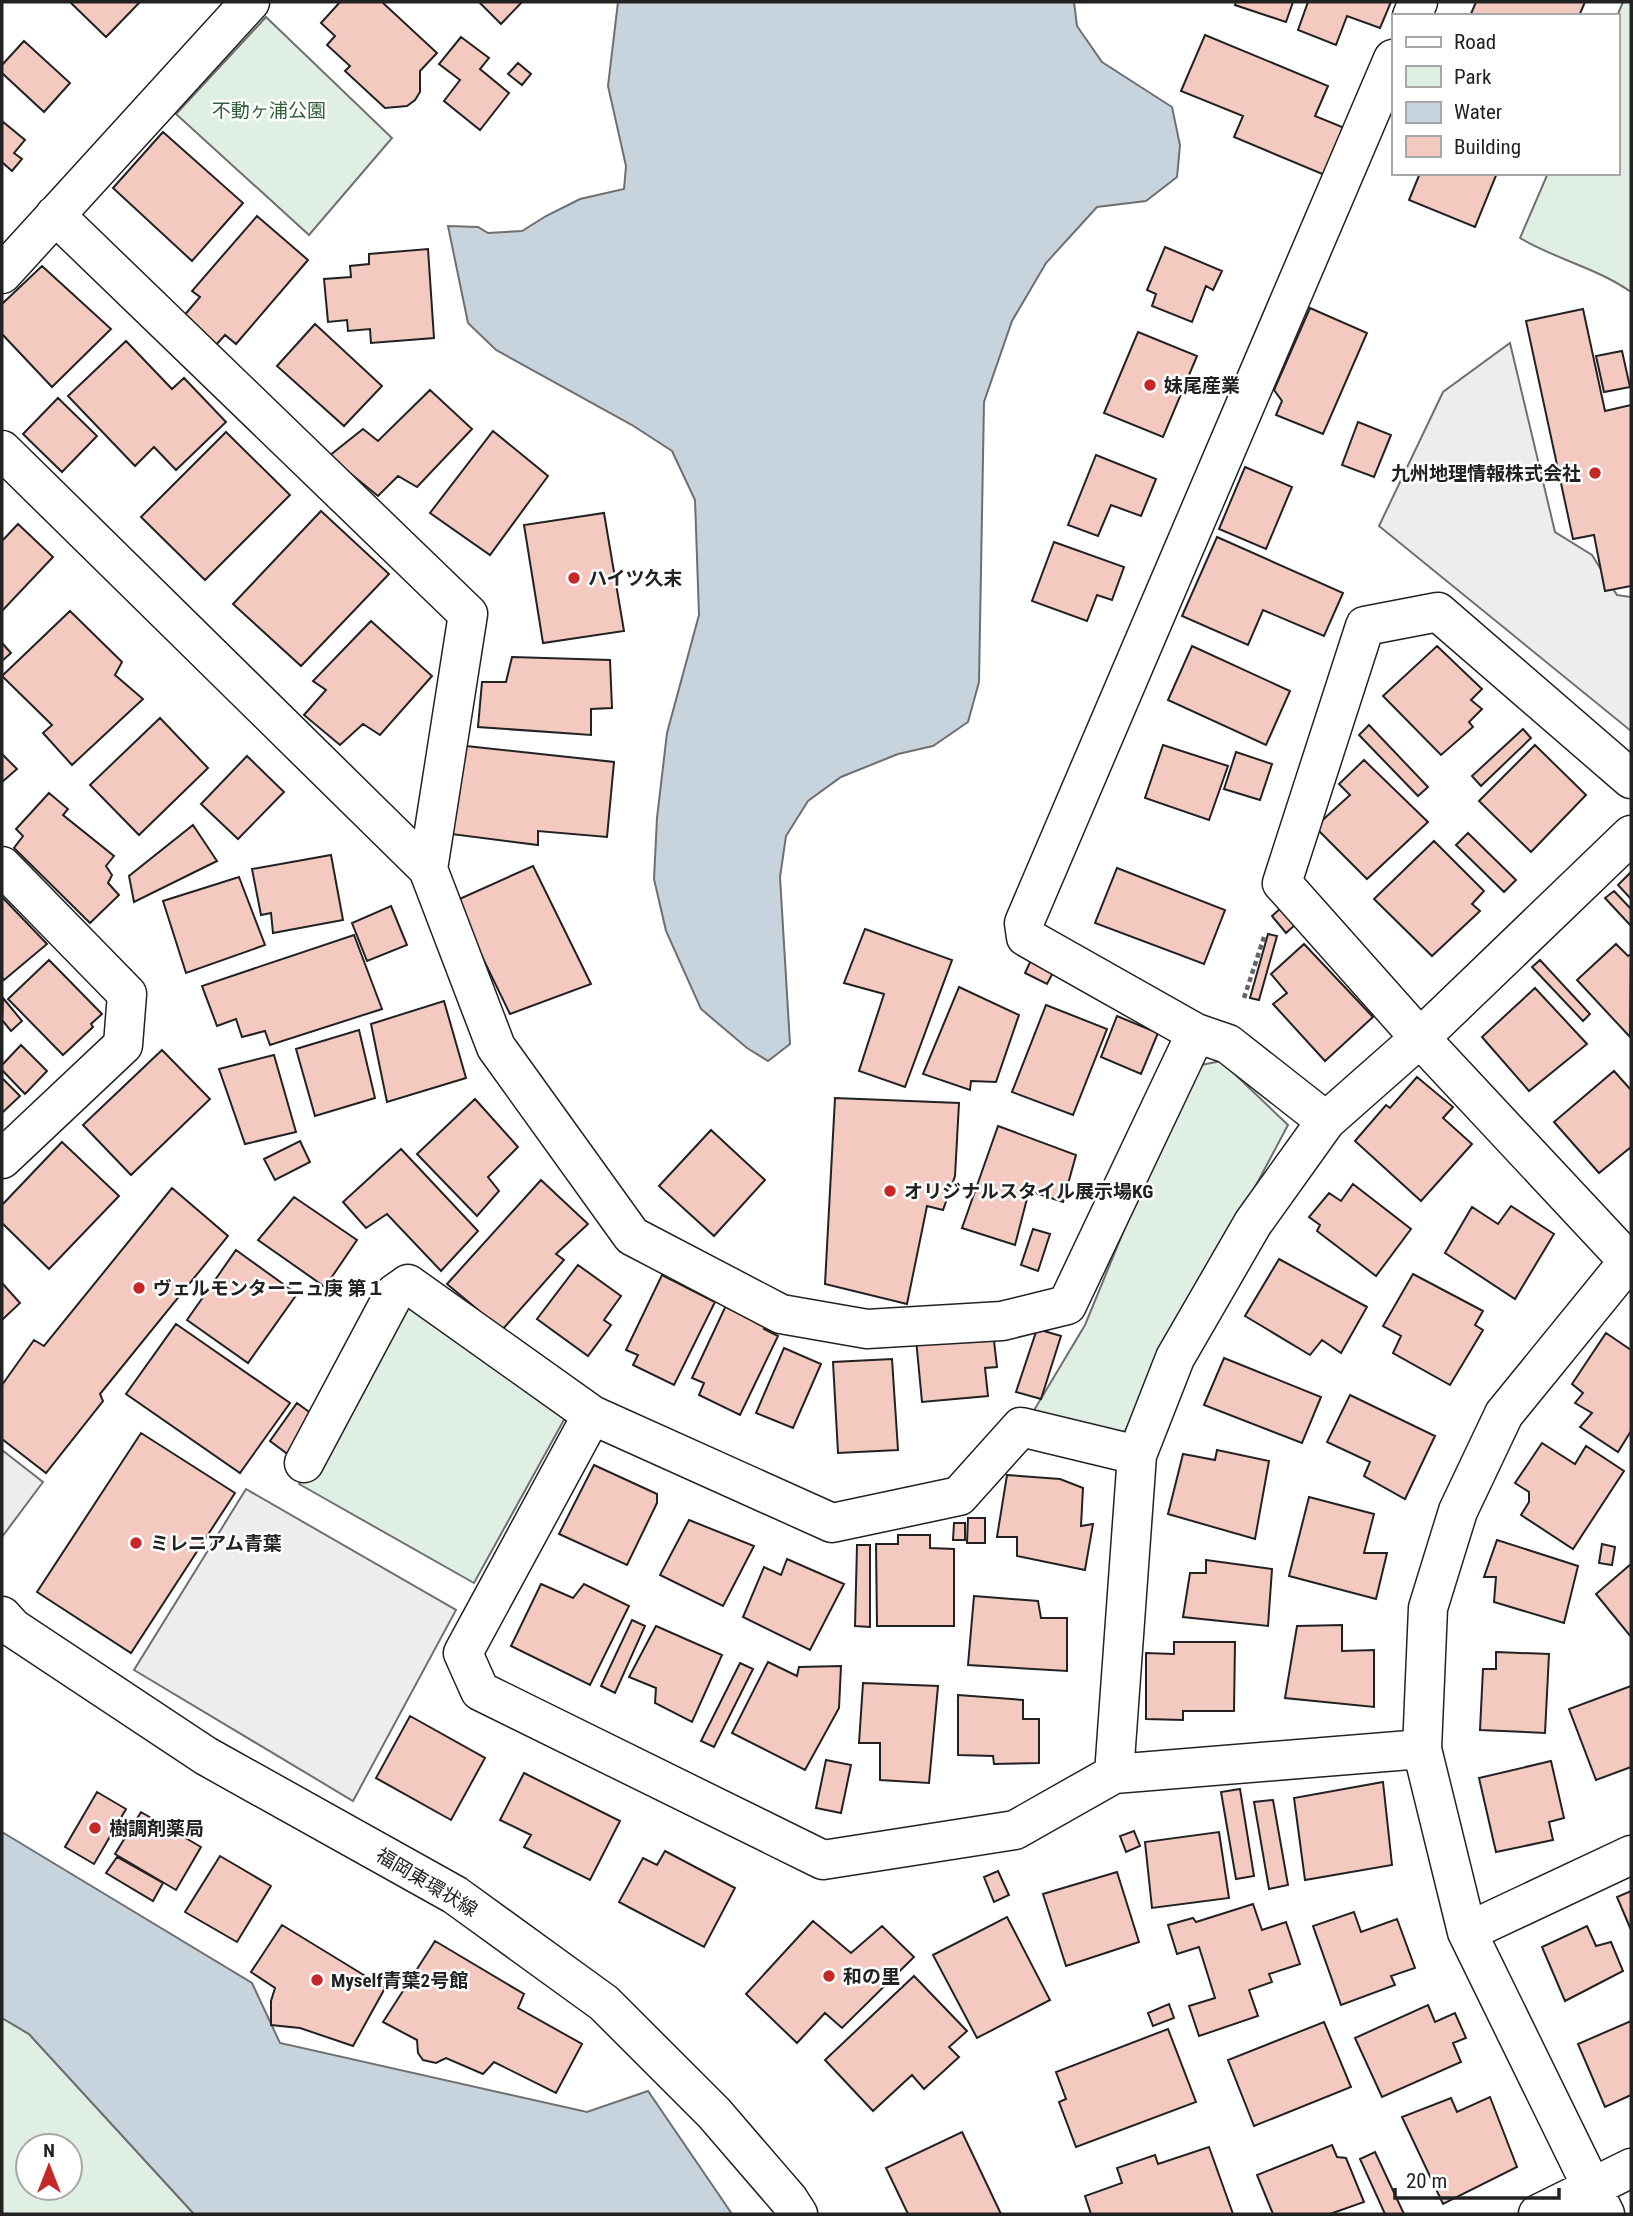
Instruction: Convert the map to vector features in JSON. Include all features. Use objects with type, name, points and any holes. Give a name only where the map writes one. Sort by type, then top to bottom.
[{"type":"street","points":[[2,274],[250,2]]},
{"type":"street","points":[[1326,1121],[1212,1039],[1026,937],[1024,923],[1392,61]]},
{"type":"street","points":[[55,215],[468,614],[428,869]]},
{"type":"street","points":[[2,450],[428,869],[496,1047],[632,1236],[781,1314],[867,1329],[1002,1321],[1067,1305],[1212,1039]]},
{"type":"street","points":[[1598,2201],[1467,1932],[1422,1749],[1427,1608],[1458,1511],[1504,1414],[1630,1260],[1420,1038],[1282,883],[1365,626],[1438,612],[1631,779]]},
{"type":"street","points":[[1114,1774],[1137,1455],[1175,1358],[1253,1223],[1326,1121],[1420,1038],[1631,835]]},
{"type":"street","points":[[2,866],[127,994],[123,1045],[2,1159]]},
{"type":"street","points":[[304,1464],[394,1294],[408,1284],[592,1415],[832,1522],[958,1496],[1021,1427],[1137,1455]]},
{"type":"street","points":[[592,1415],[463,1653],[480,1691],[823,1860],[1015,1830],[1114,1774],[1422,1749]]},
{"type":"street","name":"福岡東環状線","points":[[2,1616],[13,1628],[206,1756],[454,1895],[604,2003],[715,2113],[798,2214]]},
{"type":"street","points":[[1467,1932],[1631,1855]]},
{"type":"street","points":[[1538,2214],[1598,2201],[1631,2168]]},
{"type":"path","points":[[1212,1039],[1282,883]]},
{"type":"green space","points":[[1623,2],[1631,2],[1631,292],[1604,276],[1520,238],[1547,175],[1619,175],[1618,14]]},
{"type":"green space","name":"不動ヶ浦公園","points":[[266,17],[392,138],[309,235],[176,114]]},
{"type":"green space","points":[[1221,1061],[1288,1125],[1122,1437],[1030,1417],[1085,1325],[1191,1067]]},
{"type":"green space","points":[[409,1298],[565,1418],[474,1583],[299,1484]]},
{"type":"green space","points":[[2,2018],[29,2034],[194,2214],[2,2214]]},
{"type":"shaded area","points":[[1510,343],[1555,532],[1592,555],[1617,595],[1631,597],[1631,731],[1379,526],[1443,392]]},
{"type":"shaded area","points":[[2,1450],[43,1482],[2,1537]]},
{"type":"shaded area","points":[[246,1489],[456,1610],[353,1801],[134,1670]]},
{"type":"water","points":[[618,2],[1074,2],[1077,26],[1102,62],[1172,107],[1180,145],[1177,177],[1146,201],[1097,207],[1046,263],[1012,321],[984,402],[979,682],[968,722],[933,746],[898,754],[841,777],[808,801],[786,836],[780,877],[790,1044],[768,1061],[747,1048],[701,1009],[666,931],[654,879],[657,818],[667,733],[699,615],[695,500],[672,451],[632,425],[496,350],[468,323],[448,226],[478,227],[488,233],[522,231],[580,199],[624,189],[626,166],[608,86]]},
{"type":"water","points":[[2,1832],[252,1983],[280,2043],[587,2112],[648,2091],[732,2214],[194,2214],[29,2034],[2,2018]]},
{"type":"building","points":[[70,2],[140,2],[106,37]]},
{"type":"building","points":[[340,2],[382,2],[437,53],[420,71],[420,92],[407,106],[385,108],[345,71],[350,66],[327,45],[335,36],[321,23]]},
{"type":"building","points":[[479,2],[522,2],[501,24]]},
{"type":"building","points":[[1236,2],[1293,2],[1286,22],[1235,5]]},
{"type":"building","points":[[1308,2],[1391,2],[1380,28],[1347,16],[1336,45],[1298,30]]},
{"type":"building","points":[[1476,2],[1585,2],[1580,14],[1471,14]]},
{"type":"building","points":[[1205,35],[1328,86],[1315,116],[1347,129],[1327,176],[1234,137],[1243,116],[1181,91]]},
{"type":"building","points":[[461,37],[489,58],[480,69],[509,93],[480,130],[444,101],[460,80],[439,64]]},
{"type":"building","points":[[24,41],[70,83],[44,112],[2,73],[2,65]]},
{"type":"building","points":[[518,63],[531,74],[522,85],[508,74]]},
{"type":"building","points":[[2,121],[25,140],[14,153],[22,159],[12,171],[2,162]]},
{"type":"building","points":[[163,132],[243,203],[192,261],[113,188]]},
{"type":"building","points":[[1419,175],[1496,175],[1475,227],[1409,200]]},
{"type":"building","points":[[257,216],[308,260],[236,344],[225,335],[215,346],[182,318],[200,297],[192,291]]},
{"type":"building","points":[[1165,247],[1222,271],[1213,290],[1206,286],[1192,322],[1152,306],[1156,294],[1147,290]]},
{"type":"building","points":[[428,249],[434,338],[371,343],[370,329],[348,331],[347,320],[328,322],[324,279],[351,277],[350,266],[369,264],[369,254]]},
{"type":"building","points":[[42,266],[111,329],[52,387],[2,334],[2,304]]},
{"type":"building","points":[[1310,308],[1367,333],[1323,434],[1276,415],[1282,401],[1274,390]]},
{"type":"building","name":"九州地理情報株式会社","points":[[1583,309],[1605,411],[1631,405],[1631,586],[1605,591],[1594,535],[1573,539],[1526,321]]},
{"type":"building","points":[[315,324],[382,386],[344,426],[277,366]]},
{"type":"building","name":"妹尾産業","points":[[1138,332],[1197,356],[1163,437],[1104,413]]},
{"type":"building","points":[[126,341],[172,389],[184,378],[226,422],[176,470],[154,447],[135,466],[68,396]]},
{"type":"building","points":[[1622,351],[1630,387],[1604,392],[1596,356]]},
{"type":"building","points":[[430,390],[472,429],[417,487],[398,476],[378,496],[329,456],[363,429],[378,441]]},
{"type":"building","points":[[58,398],[97,436],[62,472],[23,434]]},
{"type":"building","points":[[1358,422],[1391,435],[1374,477],[1342,465]]},
{"type":"building","points":[[493,431],[548,476],[490,555],[430,513]]},
{"type":"building","points":[[226,432],[290,495],[205,580],[141,517]]},
{"type":"building","points":[[1096,455],[1156,479],[1141,516],[1111,505],[1098,536],[1068,525]]},
{"type":"building","points":[[1245,467],[1292,487],[1266,549],[1219,529]]},
{"type":"building","points":[[321,511],[389,574],[301,666],[233,604]]},
{"type":"building","name":"ハイツ久末","points":[[604,513],[624,631],[543,643],[524,525]]},
{"type":"building","points":[[18,524],[53,557],[2,611],[2,541]]},
{"type":"building","points":[[1217,537],[1343,593],[1324,636],[1263,610],[1248,645],[1182,616]]},
{"type":"building","points":[[1054,542],[1124,567],[1112,600],[1097,595],[1087,621],[1032,601]]},
{"type":"building","points":[[70,611],[122,662],[115,675],[143,699],[72,765],[43,733],[52,725],[2,676]]},
{"type":"building","points":[[371,621],[432,676],[380,735],[363,724],[340,745],[304,715],[326,690],[313,681]]},
{"type":"building","points":[[2,643],[11,653],[2,661]]},
{"type":"building","points":[[1192,646],[1290,691],[1266,745],[1168,700]]},
{"type":"building","points":[[1437,646],[1482,689],[1471,700],[1482,709],[1469,722],[1473,727],[1441,755],[1383,696]]},
{"type":"building","points":[[512,657],[610,660],[612,708],[591,709],[591,735],[478,727],[482,682],[506,682]]},
{"type":"building","points":[[160,718],[208,768],[139,835],[90,785]]},
{"type":"building","points":[[1369,725],[1428,787],[1418,796],[1359,735]]},
{"type":"building","points":[[1523,729],[1531,738],[1481,786],[1472,776]]},
{"type":"building","points":[[1163,745],[1228,766],[1209,820],[1145,798]]},
{"type":"building","points":[[1535,745],[1586,795],[1531,852],[1479,801]]},
{"type":"building","points":[[466,746],[614,762],[607,837],[538,831],[538,845],[451,834]]},
{"type":"building","points":[[1236,752],[1272,764],[1260,800],[1224,789]]},
{"type":"building","points":[[2,754],[17,769],[2,782]]},
{"type":"building","points":[[247,756],[284,792],[238,839],[201,804]]},
{"type":"building","points":[[1364,760],[1428,822],[1367,879],[1315,827],[1350,795],[1339,784]]},
{"type":"building","points":[[49,793],[68,809],[63,815],[114,856],[106,866],[112,875],[108,883],[119,895],[90,923],[14,848],[23,836],[16,829]]},
{"type":"building","points":[[193,825],[217,861],[134,902],[129,876]]},
{"type":"building","points":[[1468,833],[1516,880],[1504,892],[1456,845]]},
{"type":"building","points":[[1434,841],[1484,891],[1472,904],[1480,911],[1432,956],[1374,899]]},
{"type":"building","points":[[331,855],[343,920],[273,933],[271,913],[261,915],[252,869]]},
{"type":"building","points":[[533,866],[591,984],[510,1014],[455,901]]},
{"type":"building","points":[[1117,868],[1225,910],[1204,964],[1095,923]]},
{"type":"building","points":[[1631,872],[1631,899],[1618,885]]},
{"type":"building","points":[[239,877],[265,945],[186,973],[163,901]]},
{"type":"building","points":[[1614,891],[1631,909],[1631,926],[1605,898]]},
{"type":"building","points":[[2,897],[47,944],[4,980],[2,977]]},
{"type":"building","points":[[391,906],[407,945],[367,961],[352,923]]},
{"type":"building","points":[[1282,907],[1296,924],[1286,933],[1272,916]]},
{"type":"building","points":[[865,929],[952,960],[905,1087],[859,1071],[884,994],[844,983]]},
{"type":"building","points":[[1268,934],[1277,936],[1259,1000],[1250,998]]},
{"type":"building","points":[[354,935],[382,1009],[270,1045],[265,1031],[242,1037],[236,1019],[217,1026],[202,986]]},
{"type":"building","points":[[1304,944],[1373,1017],[1325,1061],[1273,1004],[1287,993],[1271,974]]},
{"type":"building","points":[[1616,944],[1628,956],[1631,954],[1630,1037],[1577,980]]},
{"type":"building","points":[[1032,958],[1055,969],[1047,984],[1025,973]]},
{"type":"building","points":[[49,960],[102,1014],[91,1024],[93,1027],[63,1055],[8,999]]},
{"type":"building","points":[[1540,960],[1590,1014],[1583,1021],[1532,967]]},
{"type":"building","points":[[959,987],[1019,1015],[996,1082],[971,1081],[970,1090],[923,1074]]},
{"type":"building","points":[[1535,988],[1587,1044],[1529,1091],[1482,1037]]},
{"type":"building","points":[[3,998],[22,1021],[11,1031],[2,1020]]},
{"type":"building","points":[[444,1001],[466,1078],[387,1102],[371,1024]]},
{"type":"building","points":[[1046,1005],[1107,1029],[1073,1115],[1012,1092]]},
{"type":"building","points":[[1117,1016],[1158,1033],[1141,1074],[1101,1057]]},
{"type":"building","points":[[359,1030],[375,1098],[315,1116],[296,1049]]},
{"type":"building","points":[[21,1045],[47,1071],[25,1094],[2,1070],[2,1065]]},
{"type":"building","points":[[162,1050],[210,1099],[131,1175],[83,1125]]},
{"type":"building","points":[[274,1055],[296,1132],[245,1144],[219,1069]]},
{"type":"building","points":[[1614,1071],[1631,1090],[1631,1147],[1599,1173],[1554,1122]]},
{"type":"building","points":[[1417,1077],[1453,1107],[1443,1118],[1472,1144],[1421,1201],[1355,1141],[1386,1105],[1390,1108]]},
{"type":"building","points":[[2,1078],[20,1096],[2,1113]]},
{"type":"building","name":"オリジナルスタイル展示場KG","points":[[835,1098],[959,1103],[955,1176],[943,1210],[927,1206],[907,1304],[825,1284]]},
{"type":"building","points":[[475,1099],[518,1147],[488,1177],[499,1191],[477,1216],[417,1154]]},
{"type":"building","points":[[998,1126],[1076,1155],[1063,1202],[1029,1191],[1015,1245],[962,1228]]},
{"type":"building","points":[[711,1130],[765,1180],[714,1236],[659,1186]]},
{"type":"building","points":[[300,1141],[310,1162],[275,1180],[264,1159]]},
{"type":"building","points":[[62,1142],[119,1196],[49,1269],[2,1223],[2,1205]]},
{"type":"building","points":[[401,1149],[478,1231],[441,1271],[387,1214],[366,1228],[343,1202]]},
{"type":"building","points":[[541,1180],[588,1224],[556,1254],[564,1260],[502,1330],[447,1284]]},
{"type":"building","points":[[1353,1184],[1411,1229],[1376,1276],[1317,1231],[1320,1225],[1309,1217],[1329,1193],[1341,1201]]},
{"type":"building","name":"ヴェルモンターニュ庚 第１","points":[[172,1188],[228,1236],[100,1394],[103,1401],[46,1473],[2,1439],[2,1385],[34,1340],[44,1346]]},
{"type":"building","points":[[294,1197],[357,1240],[325,1287],[258,1240]]},
{"type":"building","points":[[1511,1206],[1554,1234],[1515,1299],[1445,1253],[1472,1207],[1498,1224]]},
{"type":"building","points":[[1033,1229],[1050,1234],[1038,1271],[1021,1265]]},
{"type":"building","points":[[236,1250],[297,1294],[248,1363],[187,1320]]},
{"type":"building","points":[[1279,1259],[1367,1307],[1341,1353],[1322,1340],[1310,1355],[1245,1316]]},
{"type":"building","points":[[578,1265],[621,1296],[604,1320],[611,1325],[588,1356],[537,1319]]},
{"type":"building","points":[[1413,1274],[1483,1311],[1475,1325],[1483,1330],[1450,1385],[1393,1353],[1401,1336],[1383,1326]]},
{"type":"building","points":[[662,1275],[715,1302],[674,1385],[633,1365],[638,1355],[626,1350]]},
{"type":"building","points":[[2,1283],[20,1303],[2,1320]]},
{"type":"building","points":[[729,1299],[769,1318],[764,1329],[778,1336],[740,1415],[699,1395],[704,1383],[692,1378]]},
{"type":"building","points":[[176,1324],[290,1403],[240,1473],[126,1394]]},
{"type":"building","points":[[1037,1329],[1061,1336],[1041,1399],[1016,1392]]},
{"type":"building","points":[[993,1332],[997,1367],[985,1368],[988,1396],[922,1402],[916,1339]]},
{"type":"building","points":[[1606,1333],[1631,1350],[1631,1431],[1618,1452],[1580,1427],[1592,1413],[1575,1403],[1583,1393],[1572,1384]]},
{"type":"building","points":[[784,1348],[821,1364],[793,1428],[756,1413]]},
{"type":"building","points":[[1224,1358],[1321,1397],[1302,1443],[1204,1405]]},
{"type":"building","points":[[892,1359],[898,1450],[838,1453],[833,1362]]},
{"type":"building","points":[[1350,1395],[1435,1436],[1405,1499],[1364,1476],[1370,1462],[1327,1442]]},
{"type":"building","points":[[297,1403],[320,1420],[293,1458],[270,1441]]},
{"type":"building","name":"ミレニアム青葉","points":[[141,1433],[235,1493],[131,1653],[37,1592]]},
{"type":"building","points":[[1542,1443],[1575,1464],[1586,1446],[1624,1471],[1573,1549],[1521,1515],[1529,1502],[1529,1492],[1515,1483]]},
{"type":"building","points":[[1217,1450],[1269,1461],[1255,1539],[1168,1514],[1183,1454],[1215,1460]]},
{"type":"building","points":[[594,1465],[657,1494],[657,1503],[627,1565],[559,1534]]},
{"type":"building","points":[[1007,1475],[1060,1479],[1083,1488],[1081,1526],[1093,1524],[1085,1570],[1017,1556],[1017,1537],[997,1537]]},
{"type":"building","points":[[1309,1497],[1374,1514],[1364,1553],[1387,1553],[1376,1599],[1289,1576]]},
{"type":"building","points":[[968,1518],[985,1518],[985,1543],[967,1543]]},
{"type":"building","points":[[689,1520],[754,1546],[723,1606],[660,1575]]},
{"type":"building","points":[[954,1523],[965,1523],[965,1540],[953,1540]]},
{"type":"building","points":[[898,1535],[930,1535],[930,1548],[954,1549],[954,1626],[877,1626],[876,1544],[898,1544]]},
{"type":"building","points":[[1497,1540],[1578,1566],[1564,1623],[1494,1602],[1496,1577],[1484,1577]]},
{"type":"building","points":[[1602,1544],[1615,1547],[1612,1565],[1599,1563]]},
{"type":"building","points":[[857,1545],[870,1545],[870,1627],[855,1626]]},
{"type":"building","points":[[787,1559],[844,1584],[810,1650],[743,1617],[764,1567],[781,1575]]},
{"type":"building","points":[[1206,1560],[1272,1569],[1268,1626],[1183,1617],[1190,1573],[1206,1573]]},
{"type":"building","points":[[1631,1564],[1631,1637],[1596,1594]]},
{"type":"building","points":[[541,1584],[573,1598],[584,1584],[629,1606],[590,1685],[511,1646]]},
{"type":"building","points":[[974,1596],[1038,1601],[1041,1618],[1067,1618],[1067,1671],[968,1665]]},
{"type":"building","points":[[632,1620],[645,1626],[615,1693],[601,1686]]},
{"type":"building","points":[[1342,1625],[1342,1651],[1374,1650],[1374,1707],[1285,1698],[1297,1626]]},
{"type":"building","points":[[656,1626],[722,1655],[692,1722],[655,1703],[656,1688],[629,1677]]},
{"type":"building","points":[[1174,1642],[1235,1642],[1234,1711],[1183,1711],[1183,1720],[1146,1719],[1146,1653],[1174,1654]]},
{"type":"building","points":[[1496,1652],[1549,1654],[1545,1733],[1480,1730],[1483,1669],[1496,1669]]},
{"type":"building","points":[[768,1662],[797,1676],[799,1667],[841,1666],[839,1708],[805,1770],[732,1733]]},
{"type":"building","points":[[740,1663],[753,1669],[714,1747],[701,1741]]},
{"type":"building","points":[[863,1683],[938,1686],[929,1783],[880,1780],[880,1743],[859,1743]]},
{"type":"building","points":[[1631,1686],[1631,1767],[1596,1780],[1569,1709]]},
{"type":"building","points":[[958,1695],[1023,1700],[1023,1719],[1039,1719],[1039,1763],[994,1764],[993,1756],[958,1755]]},
{"type":"building","points":[[410,1716],[485,1758],[451,1820],[376,1778]]},
{"type":"building","points":[[826,1760],[851,1765],[841,1813],[816,1808]]},
{"type":"building","points":[[1551,1761],[1564,1818],[1549,1822],[1553,1840],[1496,1852],[1479,1778]]},
{"type":"building","points":[[524,1773],[620,1821],[590,1880],[524,1847],[531,1835],[500,1820]]},
{"type":"building","points":[[1383,1782],[1392,1865],[1305,1880],[1294,1798]]},
{"type":"building","points":[[1240,1789],[1254,1876],[1236,1879],[1221,1792]]},
{"type":"building","name":"樹調剤薬局","points":[[97,1792],[126,1809],[94,1864],[65,1847]]},
{"type":"building","points":[[1273,1800],[1288,1885],[1269,1889],[1254,1802]]},
{"type":"building","points":[[141,1812],[201,1847],[176,1890],[115,1854]]},
{"type":"building","points":[[1134,1831],[1140,1846],[1126,1852],[1120,1836]]},
{"type":"building","points":[[1219,1832],[1229,1898],[1152,1908],[1145,1842]]},
{"type":"building","points":[[665,1851],[735,1888],[704,1947],[619,1902],[643,1858],[657,1865]]},
{"type":"building","points":[[220,1856],[271,1886],[237,1942],[185,1912]]},
{"type":"building","points":[[117,1857],[163,1883],[153,1901],[106,1873]]},
{"type":"building","points":[[998,1871],[1009,1895],[994,1902],[984,1877]]},
{"type":"building","points":[[1117,1872],[1139,1942],[1066,1966],[1043,1894]]},
{"type":"building","points":[[1631,1891],[1631,1930],[1617,1897]]},
{"type":"building","points":[[1253,1904],[1262,1930],[1286,1922],[1300,1964],[1269,1974],[1272,1982],[1249,1990],[1258,2016],[1199,2036],[1189,2006],[1215,1998],[1199,1947],[1177,1954],[1168,1925],[1193,1918],[1196,1922]]},
{"type":"building","points":[[1354,1912],[1361,1932],[1397,1919],[1415,1968],[1391,1976],[1395,1985],[1341,2005],[1313,1926]]},
{"type":"building","points":[[1007,1917],[1050,2000],[977,2038],[933,1955]]},
{"type":"building","name":"和の里","points":[[813,1921],[851,1953],[882,1926],[914,1957],[842,2028],[825,2013],[797,2043],[746,1994]]},
{"type":"building","name":"Myself青葉2号館","points":[[282,1925],[385,1988],[353,2046],[300,2028],[271,2025],[271,2001],[275,1988],[251,1972]]},
{"type":"building","points":[[1587,1926],[1596,1946],[1611,1942],[1623,1971],[1565,2001],[1542,1947]]},
{"type":"building","points":[[435,1941],[524,1994],[518,2008],[582,2044],[556,2093],[494,2062],[483,2074],[446,2058],[436,2063],[423,2060],[418,2053],[417,2040],[383,2022]]},
{"type":"building","points":[[914,1976],[967,2031],[949,2047],[959,2057],[924,2089],[912,2075],[873,2111],[825,2060]]},
{"type":"building","points":[[1169,2004],[1174,2018],[1153,2026],[1148,2013]]},
{"type":"building","points":[[1428,2005],[1435,2022],[1455,2013],[1466,2038],[1453,2043],[1461,2062],[1382,2097],[1355,2038]]},
{"type":"building","points":[[1631,2021],[1631,2095],[1605,2107],[1578,2044]]},
{"type":"building","points":[[1324,2022],[1351,2087],[1254,2126],[1228,2060]]},
{"type":"building","points":[[1168,2029],[1196,2102],[1076,2147],[1059,2102],[1066,2099],[1056,2072]]},
{"type":"building","points":[[1490,2097],[1517,2167],[1443,2204],[1402,2117],[1451,2098],[1457,2112]]},
{"type":"building","points":[[962,2132],[1001,2214],[908,2214],[886,2168]]},
{"type":"building","points":[[1332,2145],[1337,2157],[1346,2158],[1364,2202],[1330,2214],[1273,2214],[1257,2175]]},
{"type":"building","points":[[1209,2147],[1233,2214],[1091,2214],[1085,2196],[1122,2183],[1117,2168],[1155,2155],[1158,2164]]},
{"type":"building","points":[[1375,2152],[1404,2214],[1385,2214],[1360,2159]]},
{"type":"place","name":"妹尾産業","points":[[1150,385]]},
{"type":"place","name":"九州地理情報株式会社","points":[[1595,473]]},
{"type":"place","name":"ハイツ久末","points":[[574,578]]},
{"type":"place","name":"オリジナルスタイル展示場KG","points":[[890,1191]]},
{"type":"place","name":"ヴェルモンターニュ庚 第１","points":[[139,1288]]},
{"type":"place","name":"ミレニアム青葉","points":[[136,1543]]},
{"type":"place","name":"樹調剤薬局","points":[[95,1828]]},
{"type":"place","name":"和の里","points":[[829,1976]]},
{"type":"place","name":"Myself青葉2号館","points":[[317,1980]]}]
